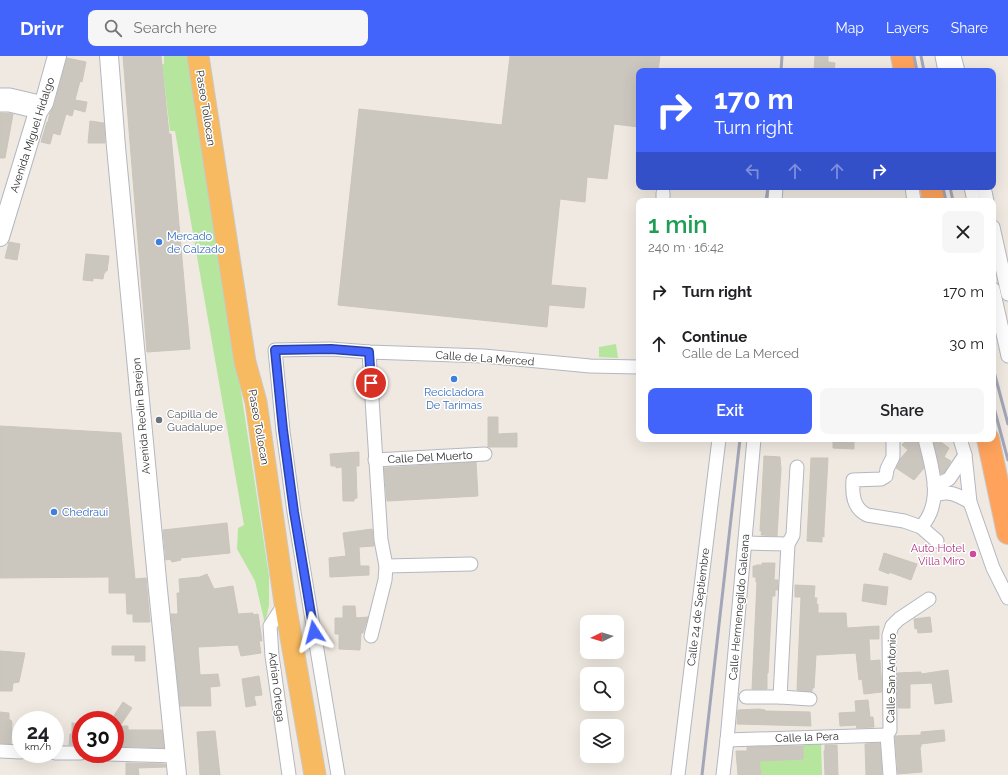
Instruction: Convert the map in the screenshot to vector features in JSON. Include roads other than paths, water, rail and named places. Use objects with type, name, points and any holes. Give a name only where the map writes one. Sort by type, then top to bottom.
[{"type":"highway","name":"Paseo Tollocan","points":[[198,56],[245,362],[256,402],[285,603],[315,775]]},
{"type":"highway","points":[[902,56],[904,68]]},
{"type":"highway","points":[[989,442],[1008,533]]},
{"type":"main road","name":"Avenida Miguel Hidalgo","points":[[0,237],[57,56]]},
{"type":"main road","name":"Avenida Reolin Barejon","points":[[109,56],[156,575],[178,775]]},
{"type":"street","points":[[895,68],[896,56]]},
{"type":"street","points":[[942,56],[944,68]]},
{"type":"street","points":[[954,56],[957,68]]},
{"type":"street","points":[[5,100],[41,108]]},
{"type":"street","points":[[996,240],[1008,294]]},
{"type":"street","points":[[996,302],[1008,356]]},
{"type":"street","name":"Calle de La Merced","points":[[337,771],[294,512],[283,430],[275,350],[331,349],[369,352],[484,356],[590,366],[636,367]]},
{"type":"street","points":[[369,352],[381,540],[386,566],[385,580],[371,636]]},
{"type":"street","name":"Calle 24 de Septiembre","points":[[678,775],[718,442]]},
{"type":"street","name":"Calle Hermenegildo Galeana","points":[[722,775],[727,740],[746,543],[754,442]]},
{"type":"street","points":[[893,442],[893,457],[887,469],[886,476],[881,479],[853,480],[852,495],[857,507],[862,513],[883,519],[904,521],[921,527],[937,541]]},
{"type":"street","points":[[921,527],[931,512],[935,490],[926,442]]},
{"type":"street","points":[[961,442],[965,455],[970,502],[992,568],[1008,598]]},
{"type":"street","name":"Calle Del Muerto","points":[[375,460],[486,454]]},
{"type":"street","points":[[935,490],[948,479],[965,455]]},
{"type":"street","points":[[780,696],[788,544],[793,535],[797,467]]},
{"type":"street","points":[[935,490],[957,494],[970,502]]},
{"type":"street","points":[[746,543],[788,544]]},
{"type":"street","points":[[386,566],[471,564]]},
{"type":"street","name":"Calle San Antonio","points":[[890,775],[887,735],[890,730],[889,634],[892,626],[899,619],[929,599]]},
{"type":"street","name":"Adrian Ortega","points":[[285,603],[270,626],[272,656],[289,775]]},
{"type":"street","points":[[746,697],[780,696],[810,699]]},
{"type":"street","name":"Calle la Pera","points":[[727,740],[887,735]]},
{"type":"street","points":[[0,751],[12,752]]},
{"type":"street","points":[[124,754],[176,756]]},
{"type":"railway","points":[[781,68],[782,56]]},
{"type":"railway","points":[[914,56],[916,68]]},
{"type":"railway","points":[[921,56],[923,68]]},
{"type":"railway","points":[[766,198],[768,190]]},
{"type":"railway","points":[[944,190],[945,198]]},
{"type":"railway","points":[[951,190],[952,198]]},
{"type":"railway","points":[[996,379],[1008,424]]},
{"type":"railway","points":[[996,415],[1008,460]]},
{"type":"railway","points":[[702,775],[740,442]]},
{"type":"place","name":"Mercado de Calzado","points":[[159,242]]},
{"type":"place","name":"Recicladora De Tarimas","points":[[454,379]]},
{"type":"place","name":"Capilla de Guadalupe","points":[[159,420]]},
{"type":"place","name":"Chedraui","points":[[54,512]]},
{"type":"place","name":"Auto Hotel Villa Miro","points":[[973,554]]}]
